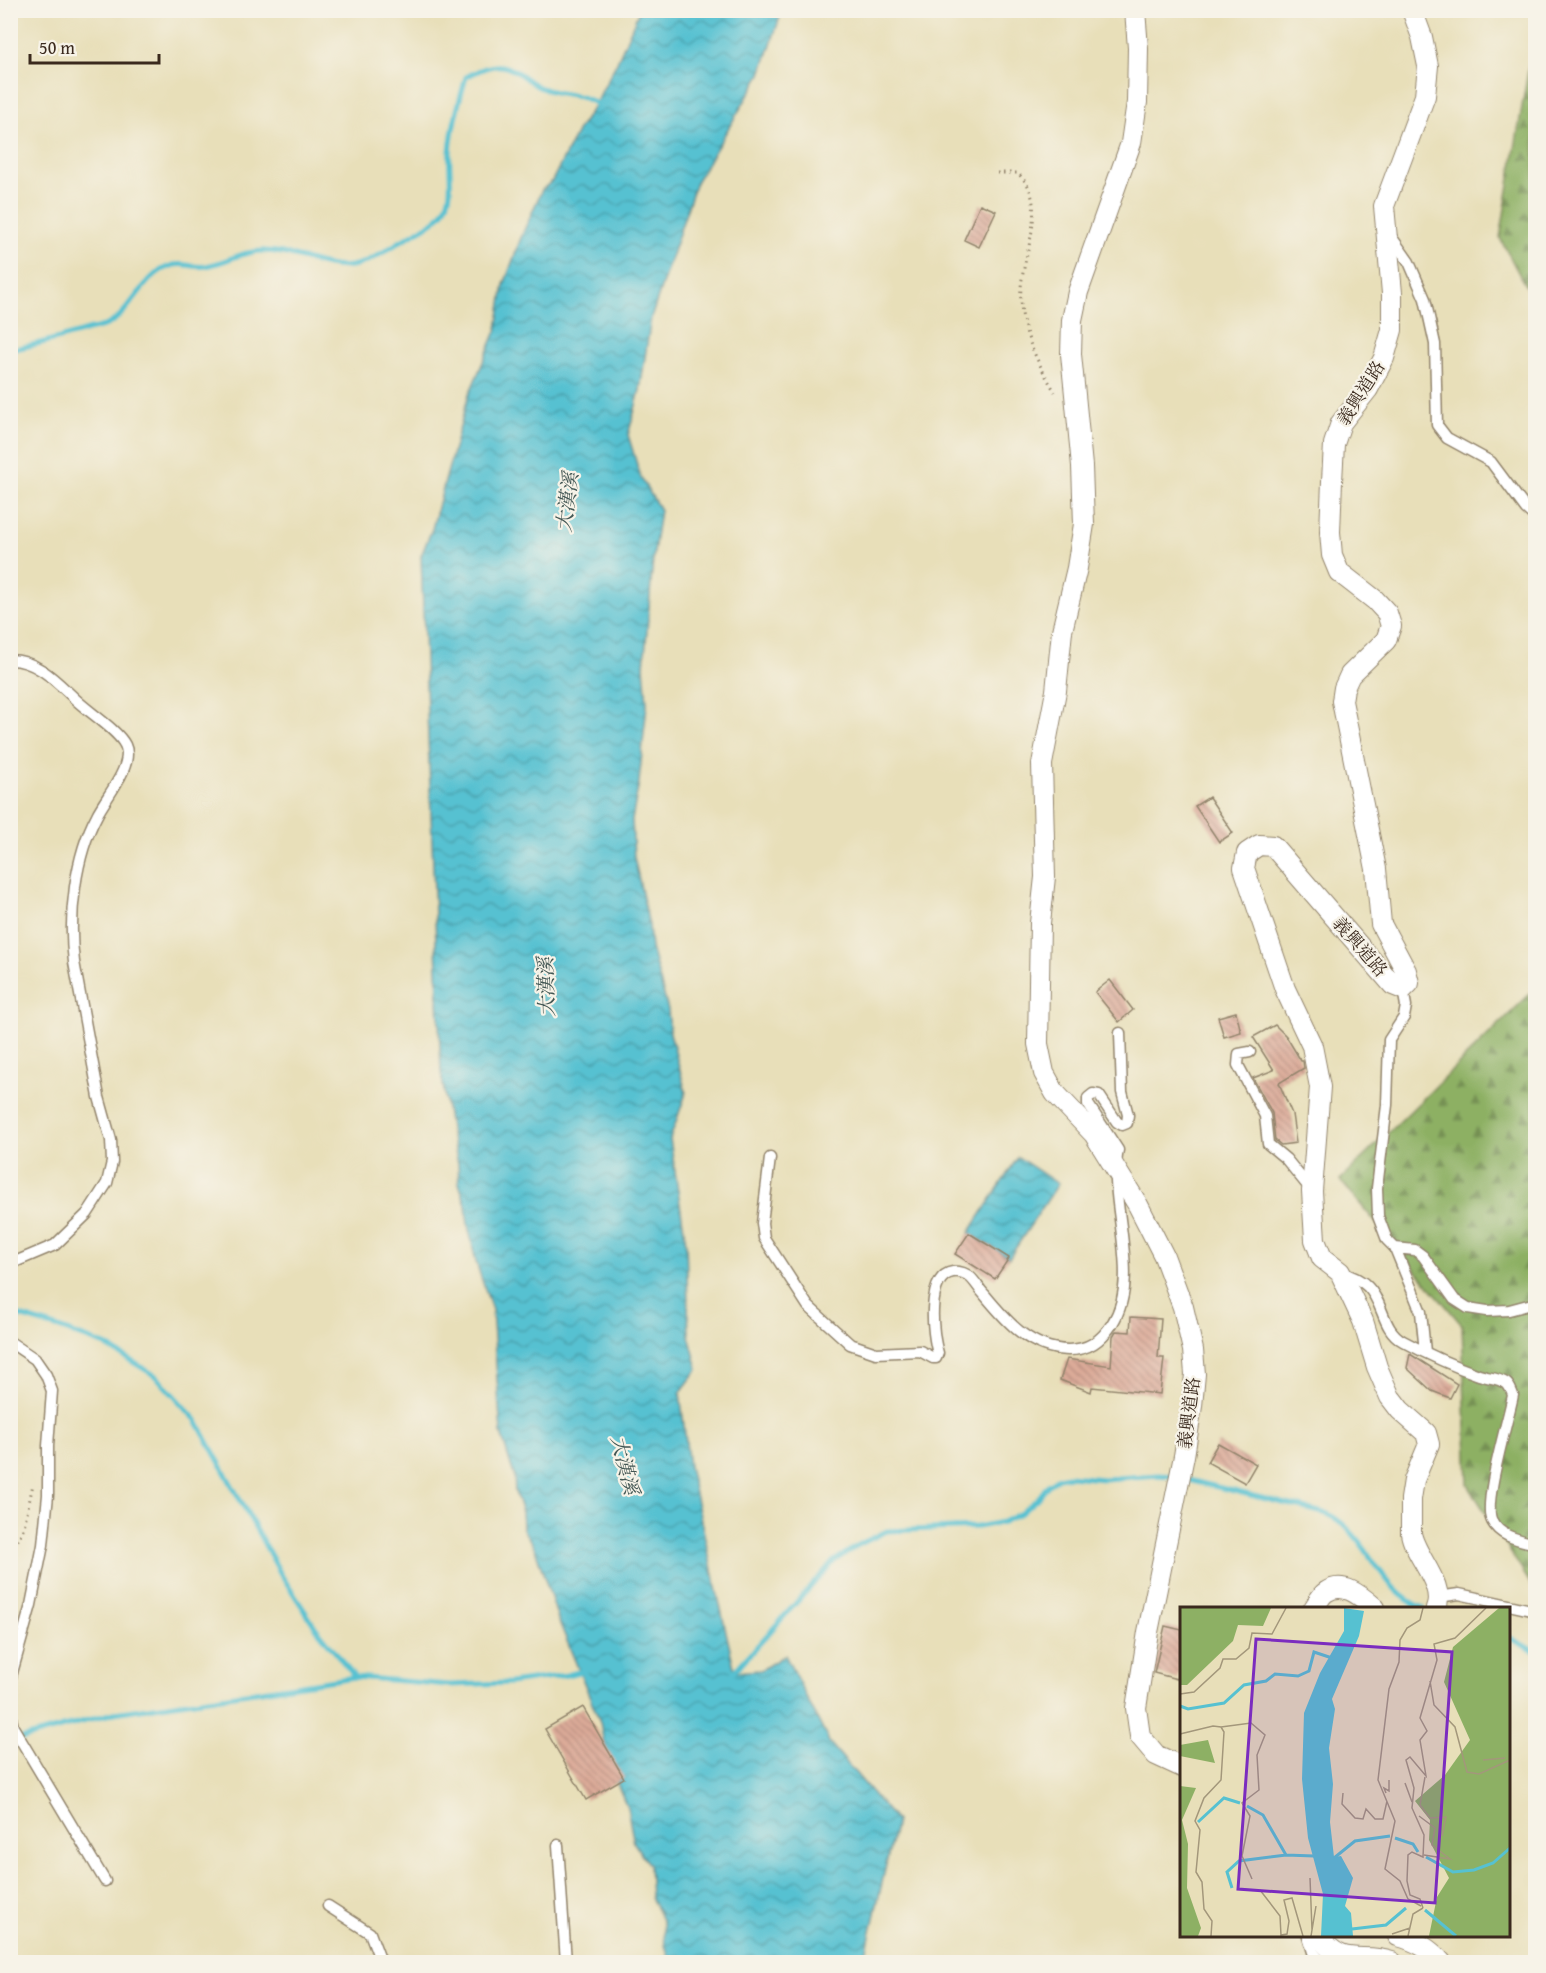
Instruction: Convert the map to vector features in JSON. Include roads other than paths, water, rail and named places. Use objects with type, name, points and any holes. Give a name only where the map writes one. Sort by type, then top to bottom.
[{"type":"street","name":"義興道路","points":[[1135,10],[1138,48],[1137,102],[1131,143],[1078,292],[1072,320],[1071,354],[1082,466],[1084,524],[1077,568],[1062,631],[1056,691],[1042,764],[1045,878],[1040,923],[1038,1044],[1044,1073],[1055,1093],[1094,1134],[1138,1205],[1164,1257],[1183,1307],[1193,1350],[1195,1374],[1192,1406],[1148,1632],[1136,1708],[1140,1736],[1156,1755],[1180,1766]]},
{"type":"street","name":"義興道路","points":[[1412,10],[1422,37],[1428,66],[1425,96],[1384,206],[1392,293],[1392,330],[1384,358],[1368,389],[1341,423],[1337,433],[1334,444],[1330,532],[1332,555],[1339,572],[1375,600],[1387,613],[1391,626],[1386,640],[1350,675],[1344,688],[1342,701],[1377,870],[1381,924],[1406,971],[1409,983],[1403,989],[1393,985],[1273,846],[1259,845],[1247,853],[1244,868],[1285,989],[1312,1046],[1320,1087],[1312,1191],[1315,1240],[1322,1257],[1340,1272],[1364,1321],[1377,1367],[1390,1397],[1400,1410],[1426,1433],[1429,1444],[1414,1480],[1411,1499],[1411,1533],[1433,1582],[1437,1606]]},
{"type":"street","points":[[1315,1607],[1325,1592],[1342,1588],[1358,1594],[1374,1607]]},
{"type":"street","points":[[1321,1937],[1332,1952],[1348,1957],[1392,1962]]},
{"type":"street","points":[[1403,1937],[1431,1951],[1441,1962]]},
{"type":"lane","points":[[1386,229],[1409,262],[1425,299],[1434,344],[1437,425],[1447,438],[1491,462],[1536,519]]},
{"type":"lane","points":[[10,660],[43,669],[117,735],[126,746],[128,757],[123,772],[97,813],[89,832],[71,912],[74,962],[99,1097],[111,1140],[112,1162],[107,1183],[87,1214],[55,1245],[10,1264]]},
{"type":"lane","points":[[1403,989],[1407,1006],[1404,1017],[1389,1040],[1387,1105],[1377,1188],[1378,1216],[1387,1240],[1395,1248],[1418,1300],[1425,1352]]},
{"type":"lane","points":[[770,1158],[762,1223],[764,1238],[808,1306],[850,1344],[876,1353],[920,1351],[933,1358],[938,1356],[932,1305],[940,1280],[947,1272],[958,1271],[969,1276],[1010,1324],[1037,1344],[1056,1350],[1076,1350],[1099,1342],[1113,1323],[1122,1300],[1124,1250],[1114,1166],[1118,1150],[1088,1104],[1088,1098],[1093,1094],[1099,1095],[1117,1122],[1122,1125],[1127,1123],[1128,1115],[1122,1092],[1120,1033]]},
{"type":"lane","points":[[1250,1052],[1239,1054],[1238,1065],[1264,1116],[1268,1144],[1286,1159],[1312,1191]]},
{"type":"lane","points":[[1395,1248],[1415,1250],[1424,1256],[1454,1299],[1467,1308],[1487,1311],[1509,1310],[1536,1303]]},
{"type":"lane","points":[[1340,1272],[1358,1279],[1368,1287],[1377,1298],[1393,1333],[1400,1340],[1510,1387],[1513,1395],[1490,1495],[1489,1512],[1500,1532],[1536,1544]]},
{"type":"lane","points":[[10,1342],[35,1359],[46,1375],[52,1391],[48,1446],[48,1495],[43,1545],[31,1605],[10,1680]]},
{"type":"lane","points":[[1437,1606],[1445,1596],[1459,1594],[1536,1611]]},
{"type":"lane","points":[[10,1713],[13,1727],[105,1881]]},
{"type":"lane","points":[[558,1845],[566,1962]]},
{"type":"lane","points":[[328,1906],[370,1933],[381,1962]]},
{"type":"lane","points":[[1309,1937],[1313,1952],[1322,1962]]},
{"type":"water","name":"大漢溪","points":[[639,11],[782,11],[761,74],[696,182],[651,318],[640,390],[628,435],[641,478],[660,510],[653,559],[644,666],[647,704],[639,782],[632,820],[634,857],[649,925],[651,948],[668,1010],[670,1033],[686,1093],[670,1139],[686,1243],[689,1336],[698,1369],[680,1393],[689,1467],[735,1672],[761,1670],[785,1655],[829,1742],[896,1821],[864,1962],[671,1962],[665,1945],[663,1922],[651,1897],[649,1865],[634,1843],[627,1807],[607,1759],[600,1722],[558,1619],[535,1548],[523,1529],[522,1512],[515,1492],[514,1475],[501,1433],[492,1310],[476,1262],[466,1205],[459,1183],[458,1163],[441,1072],[421,556],[432,529],[468,397],[497,329],[504,285],[522,235],[542,190],[552,181],[617,62]]},
{"type":"water","points":[[1018,1157],[1058,1184],[1009,1258],[969,1233]]},
{"type":"waterway","points":[[10,350],[107,325],[124,311],[154,275],[174,265],[206,266],[247,253],[262,251],[341,267],[358,264],[381,254],[432,222],[444,210],[450,189],[452,133],[463,86],[466,77],[483,69],[493,66],[507,67],[539,87],[587,99],[601,108]]},
{"type":"waterway","points":[[10,1313],[105,1345],[156,1376],[196,1420],[282,1576],[316,1628],[355,1677]]},
{"type":"waterway","points":[[731,1675],[834,1561],[860,1544],[887,1531],[977,1527],[1003,1522],[1021,1513],[1058,1478],[1069,1476],[1104,1479],[1172,1476],[1328,1514],[1354,1536],[1395,1589],[1421,1607]]},
{"type":"waterway","points":[[1510,1638],[1536,1652]]},
{"type":"waterway","points":[[10,1742],[114,1713],[355,1677],[449,1685],[510,1683],[586,1670]]}]
